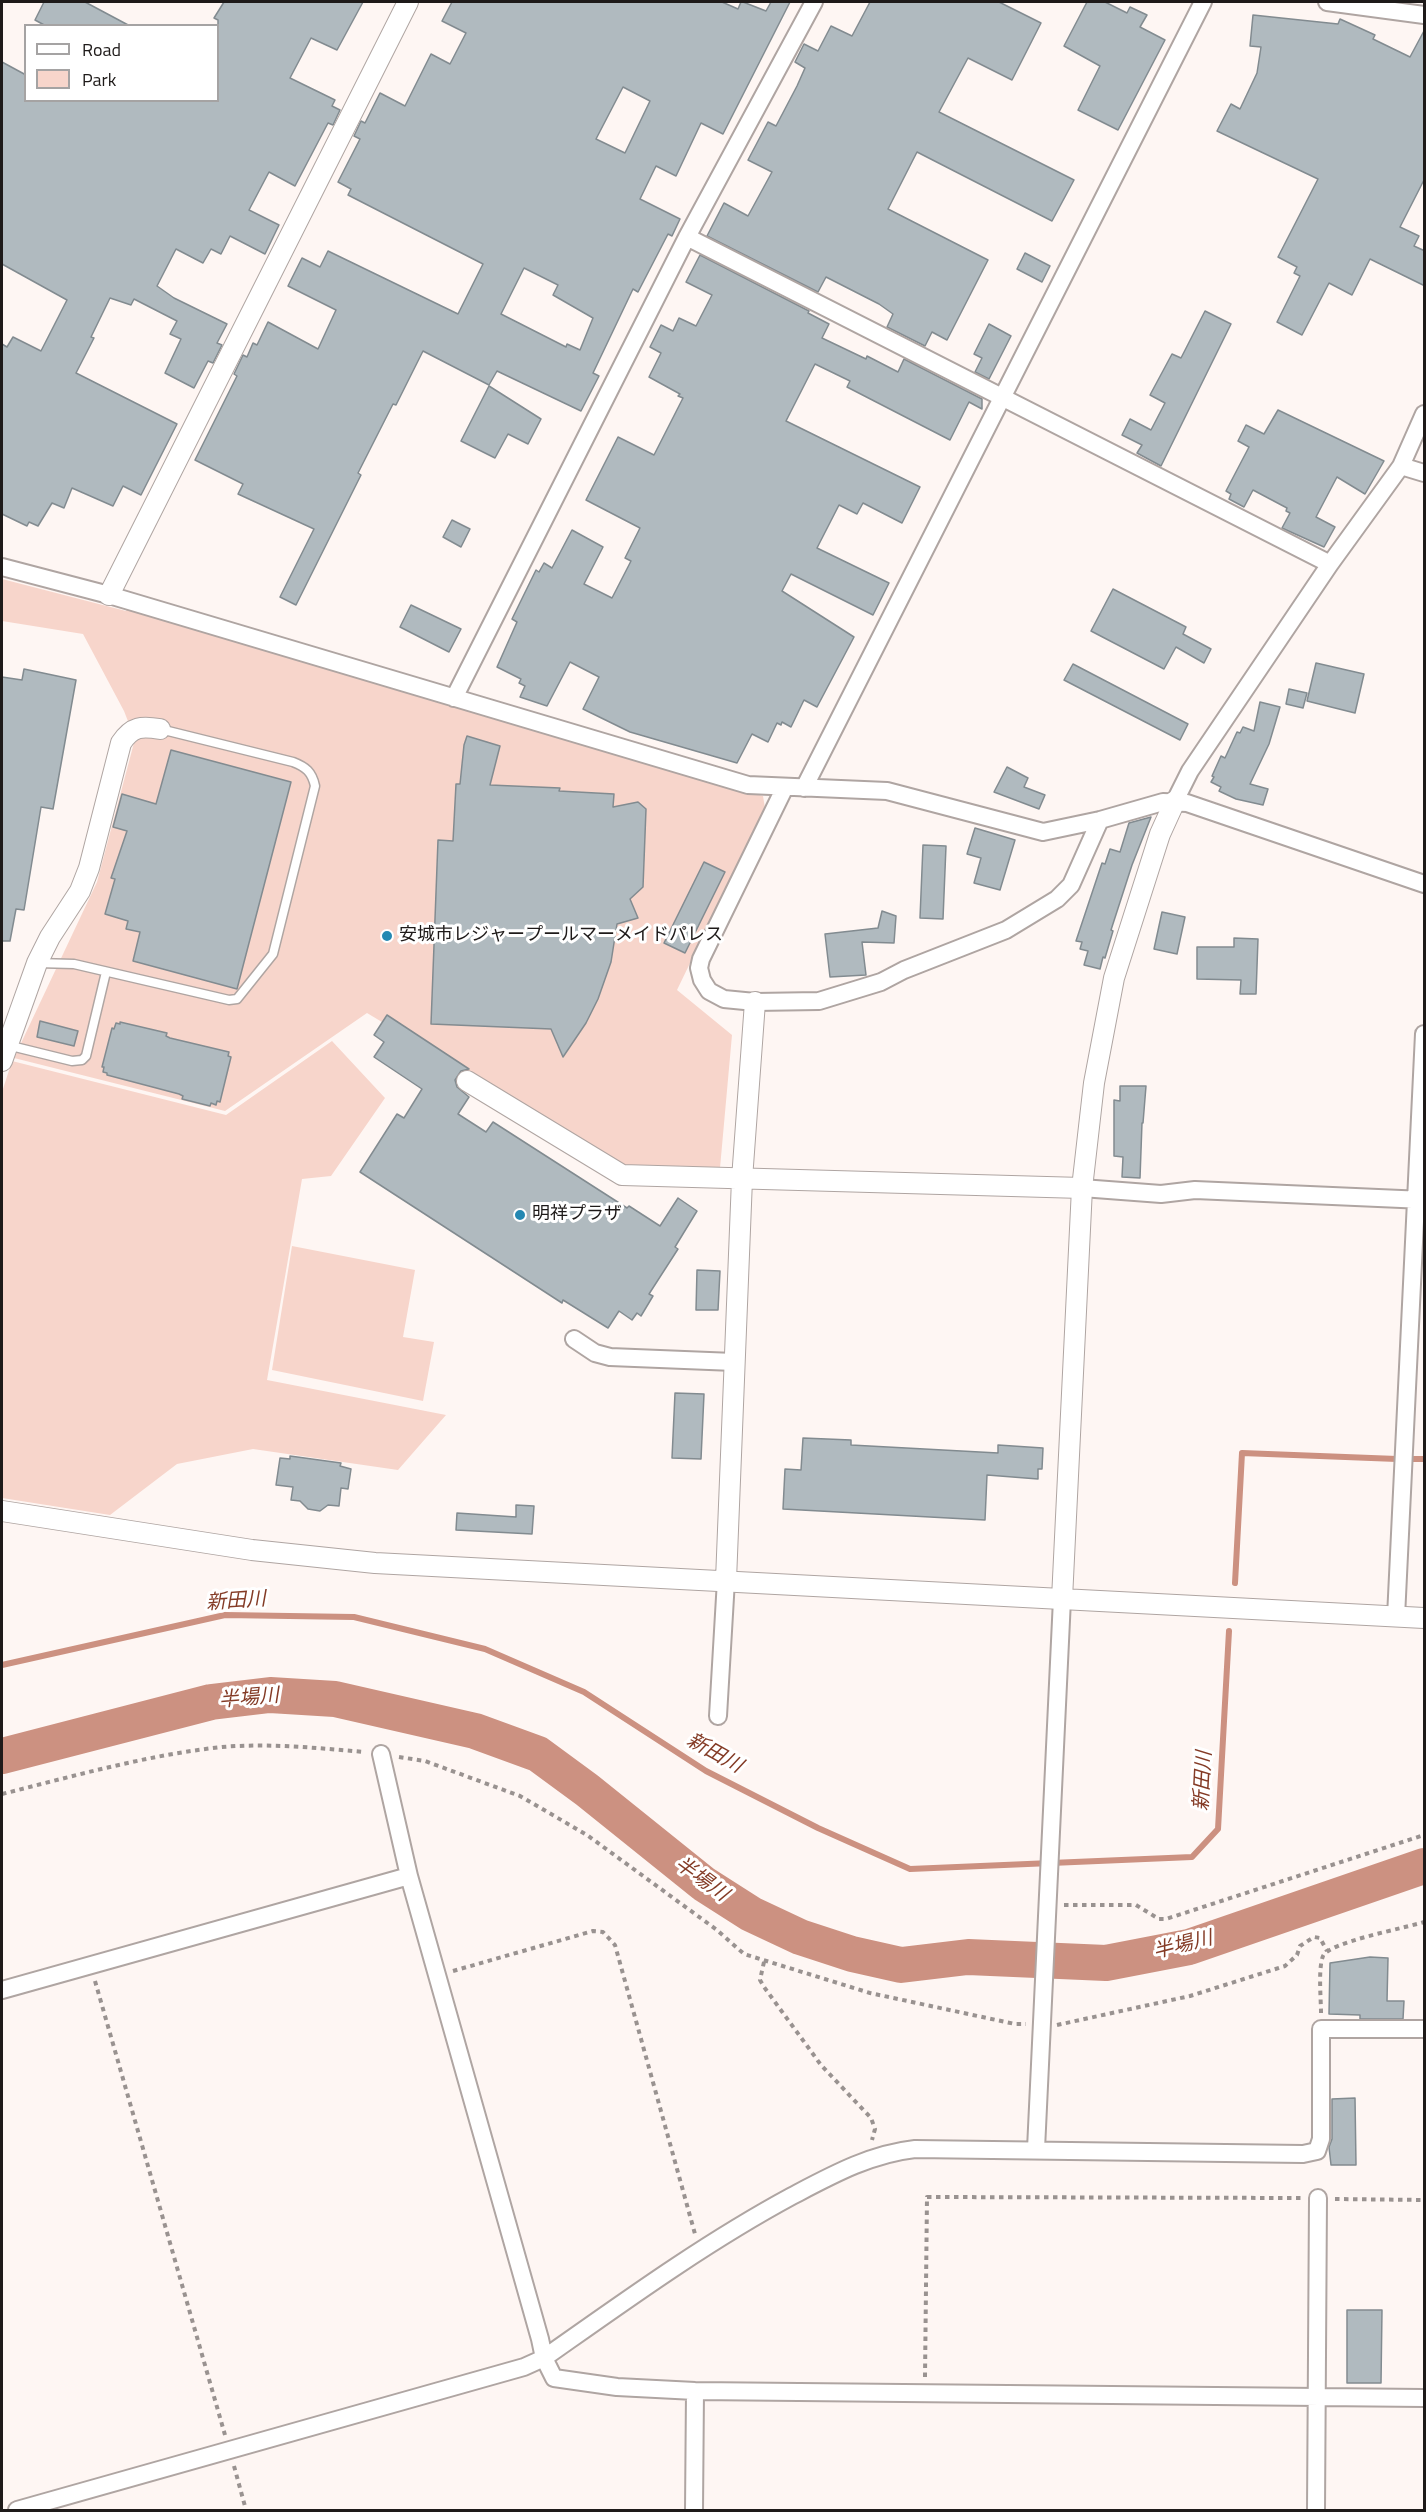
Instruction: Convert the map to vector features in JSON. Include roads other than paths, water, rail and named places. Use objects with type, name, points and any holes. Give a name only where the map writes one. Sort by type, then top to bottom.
[{"type":"street","points":[[109,595],[408,2]]},
{"type":"street","points":[[454,698],[687,237],[814,2]]},
{"type":"street","points":[[804,788],[1203,2]]},
{"type":"street","points":[[1327,2],[1425,15]]},
{"type":"street","points":[[687,237],[1330,564]]},
{"type":"street","points":[[1036,2149],[1082,1188],[1094,1083],[1114,978],[1160,834],[1190,771],[1330,564],[1401,466],[1425,414]]},
{"type":"street","points":[[1401,466],[1425,473]]},
{"type":"street","points":[[2,567],[109,595],[748,785],[887,791],[1043,832],[1175,801],[1187,803],[1425,884]]},
{"type":"street","points":[[4,1053],[37,963],[50,937],[81,891],[122,743],[127,733],[135,728],[144,726],[160,729]]},
{"type":"street","points":[[785,787],[701,959],[699,968],[702,980],[716,997],[754,1002],[819,1001],[881,982],[904,970],[1006,930],[1066,892],[1101,820]]},
{"type":"street","points":[[718,1716],[726,1580],[742,1179],[754,1002]]},
{"type":"street","points":[[1396,1617],[1420,1199],[1425,1034]]},
{"type":"street","points":[[467,1081],[622,1175],[1082,1188],[1161,1194],[1195,1190],[1420,1199]]},
{"type":"street","points":[[574,1339],[595,1353],[610,1358],[734,1362]]},
{"type":"street","points":[[2,1511],[252,1550],[375,1563],[1425,1618]]},
{"type":"street","points":[[381,1754],[410,1876],[544,2358],[554,2378],[570,2382],[695,2391],[1425,2398]]},
{"type":"street","points":[[2,1990],[410,1876]]},
{"type":"street","points":[[17,2511],[501,2375],[544,2358],[699,2250],[756,2216],[833,2175],[876,2156],[915,2149],[1303,2154],[1317,2151],[1321,2139],[1321,2029],[1425,2029]]},
{"type":"street","points":[[1316,2511],[1318,2198]]},
{"type":"street","points":[[694,2511],[695,2391]]},
{"type":"lane","points":[[37,963],[74,964],[229,1000],[237,999],[273,954],[315,786],[313,775],[304,766],[298,764],[160,729]]},
{"type":"lane","points":[[4,1053],[72,1061],[82,1060],[86,1056],[106,972]]},
{"type":"waterway","name":"新田川","points":[[1235,1583],[1242,1453],[1397,1459]]},
{"type":"waterway","name":"新田川","points":[[1412,1459],[1424,1459]]},
{"type":"waterway","name":"新田川","points":[[2,1665],[225,1615],[354,1617],[485,1649],[584,1692],[706,1771],[818,1828],[910,1869],[1192,1857],[1218,1829],[1229,1631]]},
{"type":"waterway","name":"半場川","points":[[2,1756],[211,1702],[270,1695],[335,1699],[475,1731],[538,1754],[587,1790],[704,1884],[751,1914],[800,1937],[852,1954],[901,1965],[968,1957],[1106,1963],[1189,1947],[1424,1866]]},
{"type":"place","name":"安城市レジャープールマーメイドパレス","points":[[387,936]]},
{"type":"place","name":"明祥プラザ","points":[[520,1215]]}]
